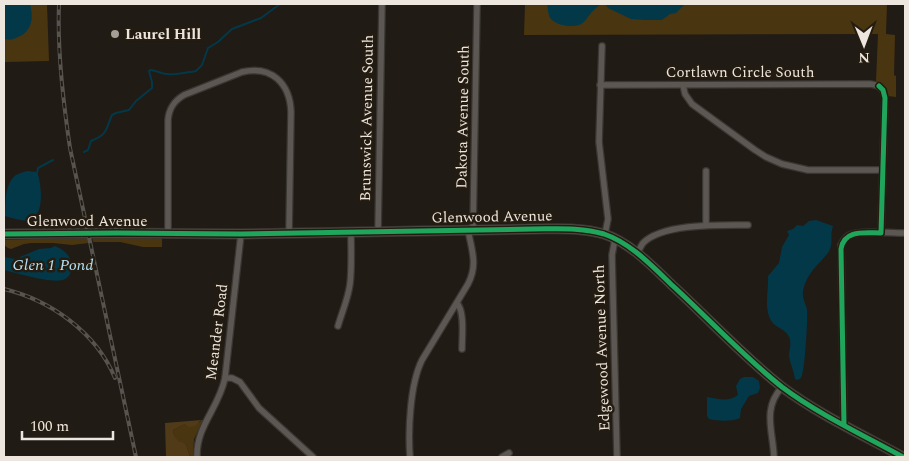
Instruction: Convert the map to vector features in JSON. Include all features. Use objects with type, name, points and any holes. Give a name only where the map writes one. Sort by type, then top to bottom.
[{"type":"street","name":"Brunswick Avenue South","points":[[378,232],[382,4]]},
{"type":"street","name":"Dakota Avenue South","points":[[410,457],[410,423],[417,372],[422,360],[468,284],[474,269],[470,230],[477,4]]},
{"type":"street","points":[[602,46],[599,142],[608,219],[605,234]]},
{"type":"street","points":[[168,234],[169,113],[174,102],[184,95],[242,72],[259,70],[268,73],[282,83],[289,97],[291,112],[289,234]]},
{"type":"street","name":"Cortlawn Circle South","points":[[600,85],[870,84],[879,86],[883,90],[885,98],[883,170]]},
{"type":"street","points":[[683,85],[685,94],[692,104],[755,150],[773,160],[791,167],[808,170],[883,170],[881,233]]},
{"type":"street","points":[[706,171],[706,225]]},
{"type":"street","points":[[637,253],[643,244],[653,236],[673,230],[706,225],[748,225]]},
{"type":"street","name":"Glenwood Avenue","points":[[4,234],[289,234],[568,229],[593,231],[605,234],[637,253],[782,387],[809,405],[903,457]]},
{"type":"street","points":[[338,326],[350,285],[351,232]]},
{"type":"street","points":[[844,425],[842,242],[849,236],[857,233],[905,233]]},
{"type":"street","name":"Meander Road","points":[[197,457],[200,432],[222,392],[225,378],[241,234]]},
{"type":"street","name":"Edgewood Avenue North","points":[[615,239],[612,256],[617,457]]},
{"type":"street","points":[[457,303],[462,312],[462,350]]},
{"type":"street","points":[[225,378],[232,378],[240,382],[259,408],[313,457]]},
{"type":"street","points":[[774,457],[770,409],[774,397],[782,387]]},
{"type":"street","points":[[502,457],[509,453]]},
{"type":"shaded area","points":[[4,4],[47,4],[49,61],[4,62]]},
{"type":"shaded area","points":[[525,4],[887,4],[886,34],[895,35],[894,75],[896,76],[896,97],[888,96],[885,87],[876,81],[878,34],[524,35]]},
{"type":"shaded area","points":[[88,237],[89,243],[72,245],[31,243],[11,249],[4,245],[4,240]]},
{"type":"shaded area","points":[[92,237],[162,238],[162,247],[143,247],[120,242],[93,242]]},
{"type":"shaded area","points":[[201,420],[195,426],[189,427],[185,424],[173,430],[179,442],[186,444],[190,457],[166,457],[165,423]]},
{"type":"shaded area","points":[[203,420],[194,439],[193,457],[190,457],[186,444],[179,443],[173,430],[185,424],[200,422]]},
{"type":"water","points":[[4,4],[30,4],[32,20],[29,29],[16,38],[4,39]]},
{"type":"water","points":[[547,4],[601,4],[583,23],[570,26],[561,25],[551,19]]},
{"type":"water","points":[[605,4],[685,4],[676,13],[670,14],[662,20],[645,20],[631,19],[608,8]]},
{"type":"water","points":[[27,171],[37,172],[41,198],[40,208],[29,221],[5,216],[6,194],[9,183],[16,175]]},
{"type":"water","points":[[816,220],[833,226],[831,247],[807,278],[804,287],[803,296],[807,309],[806,342],[803,370],[801,378],[797,380],[795,379],[789,356],[789,337],[769,317],[767,299],[768,276],[779,263],[782,247],[789,235],[787,231],[797,225],[803,226],[809,221]]},
{"type":"water","name":"Glen 1 Pond","points":[[55,246],[64,251],[70,258],[71,271],[65,279],[45,280],[4,270],[4,257],[15,259],[39,249]]},
{"type":"water","points":[[753,377],[759,381],[760,388],[758,393],[749,396],[741,409],[740,418],[724,421],[709,419],[707,416],[707,397],[731,399],[735,397],[738,395],[736,386],[740,379]]},
{"type":"waterway","points":[[191,72],[196,71],[202,65],[208,48],[218,42],[232,29],[261,18],[280,4]]},
{"type":"waterway","points":[[84,152],[88,150],[91,141],[105,131],[112,115],[129,110],[136,101],[152,88],[150,70],[170,74],[190,72]]},
{"type":"waterway","points":[[37,173],[38,168],[53,160]]},
{"type":"railway","points":[[59,4],[61,76],[70,148],[136,457]]},
{"type":"railway","points":[[4,289],[38,301],[70,320],[96,346],[107,361],[115,378]]},
{"type":"cycle path","points":[[844,425],[841,249],[846,238],[851,235],[881,233],[885,98],[883,90],[879,86]]},
{"type":"cycle path","points":[[4,234],[241,234],[559,229],[577,229],[604,234],[623,243],[641,256],[740,351],[782,387],[826,415],[903,457]]},
{"type":"place","name":"Laurel Hill","points":[[115,34]]}]
